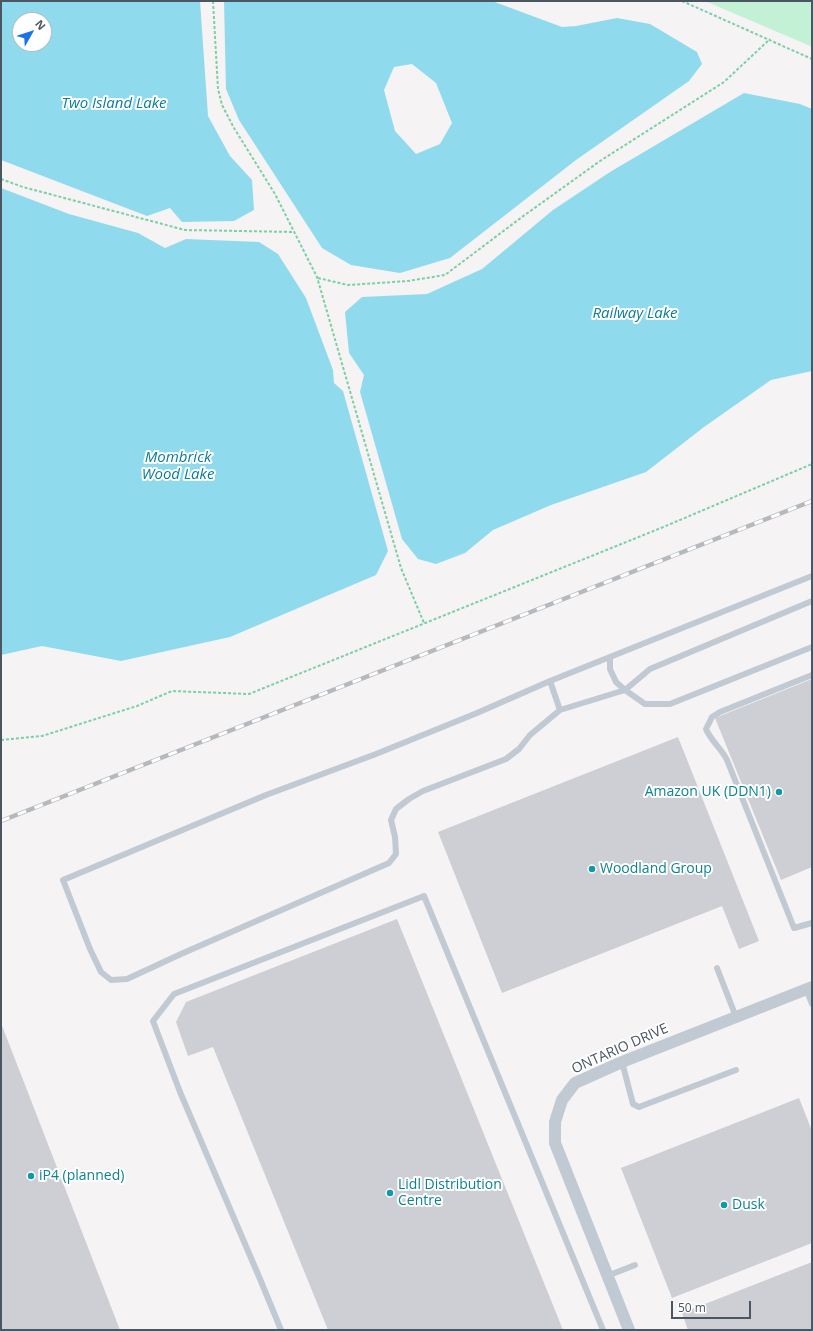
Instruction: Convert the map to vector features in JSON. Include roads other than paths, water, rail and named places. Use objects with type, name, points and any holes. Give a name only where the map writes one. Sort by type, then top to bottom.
[{"type":"street","name":"ONTARIO DRIVE","points":[[628,1330],[555,1143],[555,1122],[562,1100],[575,1083],[622,1062],[809,988]]},
{"type":"lane","points":[[812,576],[550,680],[477,713],[376,754],[266,795],[63,880],[90,949],[101,972],[111,980],[127,979],[180,954],[389,863],[396,854],[395,837],[391,820],[396,809],[409,799],[506,759],[518,749],[530,734],[560,710],[625,690],[650,669],[812,601]]},
{"type":"lane","points":[[610,657],[610,669],[616,682],[645,704],[662,705],[670,704],[812,647]]},
{"type":"lane","points":[[812,675],[720,712],[712,717],[706,729],[709,736],[727,760],[794,928],[812,923]]},
{"type":"lane","points":[[550,680],[560,710]]},
{"type":"lane","points":[[281,1330],[180,1092],[153,1020],[174,994],[424,896],[603,1330]]},
{"type":"lane","points":[[717,968],[736,1018]]},
{"type":"lane","points":[[809,988],[812,1004]]},
{"type":"lane","points":[[622,1062],[633,1104],[638,1107],[736,1070]]},
{"type":"lane","points":[[607,1276],[635,1264]]},
{"type":"water","name":"Two Island Lake","points":[[1,1],[200,1],[208,116],[230,156],[252,180],[254,210],[234,221],[182,222],[170,208],[147,216],[1,160]]},
{"type":"water","points":[[224,1],[492,1],[562,27],[576,26],[617,18],[650,24],[697,52],[702,64],[689,81],[576,160],[450,258],[400,273],[351,265],[322,248],[239,120],[226,89]],"holes":[[[412,64],[436,83],[452,123],[440,144],[416,154],[395,131],[384,90],[394,67]]]},
{"type":"water","name":"Railway Lake","points":[[744,93],[800,104],[812,109],[812,371],[771,380],[704,427],[646,472],[551,505],[493,530],[465,553],[436,564],[418,559],[402,539],[360,392],[364,375],[349,353],[345,312],[362,297],[427,294],[482,269],[553,210],[610,172]]},
{"type":"water","name":"Mombrick Wood Lake","points":[[1,188],[69,214],[138,233],[165,248],[186,239],[259,242],[278,254],[306,298],[333,370],[334,383],[343,391],[388,551],[376,575],[230,637],[121,661],[42,646],[1,655]]},
{"type":"railway","points":[[1,821],[812,501]]},
{"type":"place","name":"Amazon UK (DDN1)","points":[[779,792]]},
{"type":"place","name":"Woodland Group","points":[[592,869]]},
{"type":"place","name":"iP4 (planned)","points":[[31,1176]]},
{"type":"place","name":"Lidl Distribution Centre","points":[[390,1193]]},
{"type":"place","name":"Dusk","points":[[724,1205]]}]
